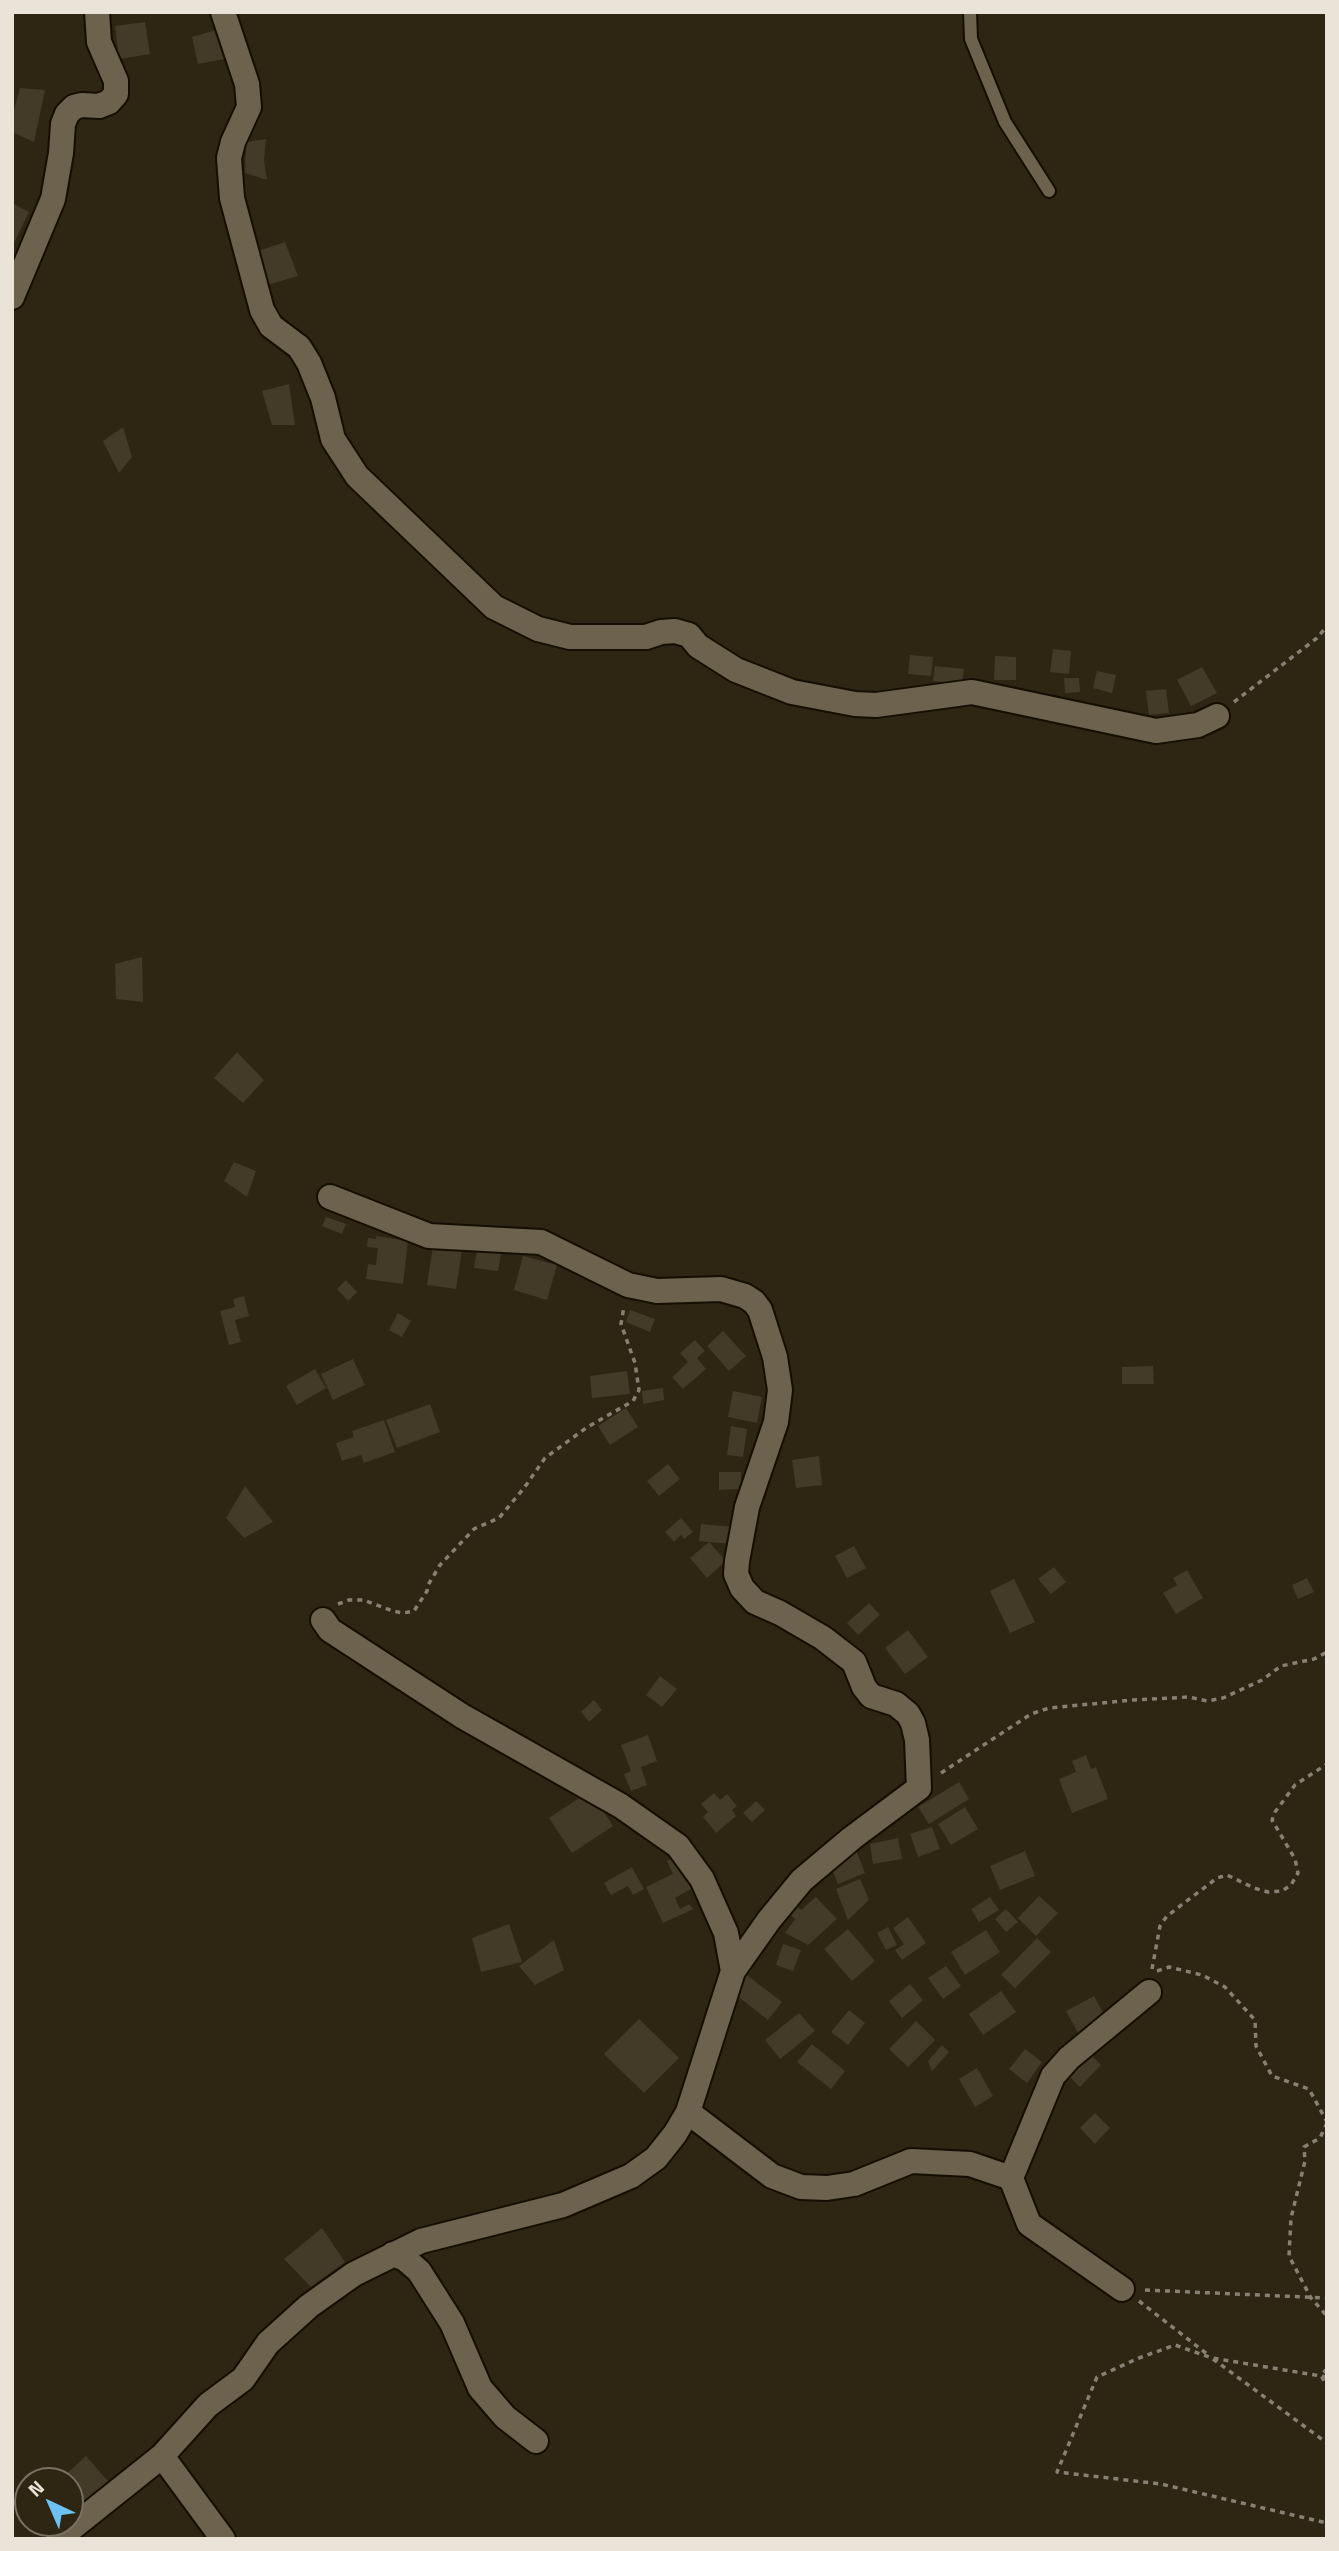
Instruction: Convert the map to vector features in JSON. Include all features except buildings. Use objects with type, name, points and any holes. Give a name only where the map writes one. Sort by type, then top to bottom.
[{"type":"street","points":[[12,297],[53,199],[67,114],[74,107],[99,106],[109,102],[116,94],[116,81],[99,42],[97,12]]},
{"type":"street","points":[[223,12],[247,84],[249,107],[233,142],[229,158],[232,198],[262,310],[271,326],[299,347],[309,363],[323,398],[333,439],[357,476],[494,607],[538,629],[570,636],[646,637],[675,631],[689,635],[698,646],[736,670],[792,692],[855,704],[876,705],[972,692],[1156,731],[1198,724],[1217,716]]},
{"type":"street","points":[[58,2539],[162,2456],[208,2405],[243,2379],[268,2343],[309,2306],[354,2274],[421,2241],[563,2205],[631,2176],[656,2158],[688,2112],[733,1971],[769,1920],[802,1880],[852,1838],[919,1788],[917,1740],[908,1714],[896,1704],[871,1696],[864,1687],[854,1662],[823,1638],[755,1602],[742,1588],[736,1574],[747,1507],[776,1422],[780,1390],[775,1357],[760,1310],[754,1301],[721,1289],[657,1291],[628,1285],[541,1242],[429,1236],[330,1197]]},
{"type":"street","points":[[323,1620],[330,1630],[462,1716],[621,1806],[678,1846],[702,1880],[726,1933],[733,1971]]},
{"type":"street","points":[[1122,2289],[1029,2224],[1011,2178],[1053,2076],[1150,1982]]},
{"type":"street","points":[[688,2112],[772,2176],[801,2187],[827,2188],[855,2184],[911,2161],[970,2164],[1011,2178]]},
{"type":"street","points":[[393,2254],[405,2259],[419,2271],[452,2323],[480,2388],[505,2417],[536,2441]]},
{"type":"street","points":[[162,2456],[223,2539]]},
{"type":"lane","points":[[970,12],[971,39],[1005,122],[1049,191]]},
{"type":"path","points":[[1217,716],[1317,638],[1327,626]]},
{"type":"path","points":[[323,1620],[334,1605],[349,1600],[363,1600],[403,1613],[414,1611],[440,1565],[474,1529],[499,1518],[545,1458],[586,1428],[633,1401],[639,1390],[635,1363],[621,1324],[628,1285]]},
{"type":"path","points":[[919,1788],[1031,1714],[1049,1709],[1133,1700],[1189,1697],[1207,1701],[1223,1698],[1243,1691],[1281,1665],[1314,1659],[1327,1652]]},
{"type":"path","points":[[1150,1982],[1160,1926],[1167,1916],[1217,1878],[1227,1875],[1268,1892],[1282,1891],[1291,1885],[1298,1873],[1295,1858],[1272,1820],[1295,1785],[1327,1764]]},
{"type":"path","points":[[1150,1982],[1169,1967],[1202,1975],[1225,1987],[1255,2020],[1256,2046],[1272,2076],[1309,2089],[1327,2123],[1320,2138],[1304,2147],[1305,2161],[1291,2218],[1289,2256],[1311,2298],[1327,2316]]},
{"type":"path","points":[[1122,2289],[1327,2298]]},
{"type":"path","points":[[1122,2289],[1327,2443]]},
{"type":"path","points":[[1327,2377],[1212,2358],[1175,2345],[1097,2377],[1056,2472],[1161,2484],[1327,2523]]},
{"type":"path","points":[[1321,2375],[1327,2369]]},
{"type":"path","points":[[1321,2375],[1327,2387]]}]
